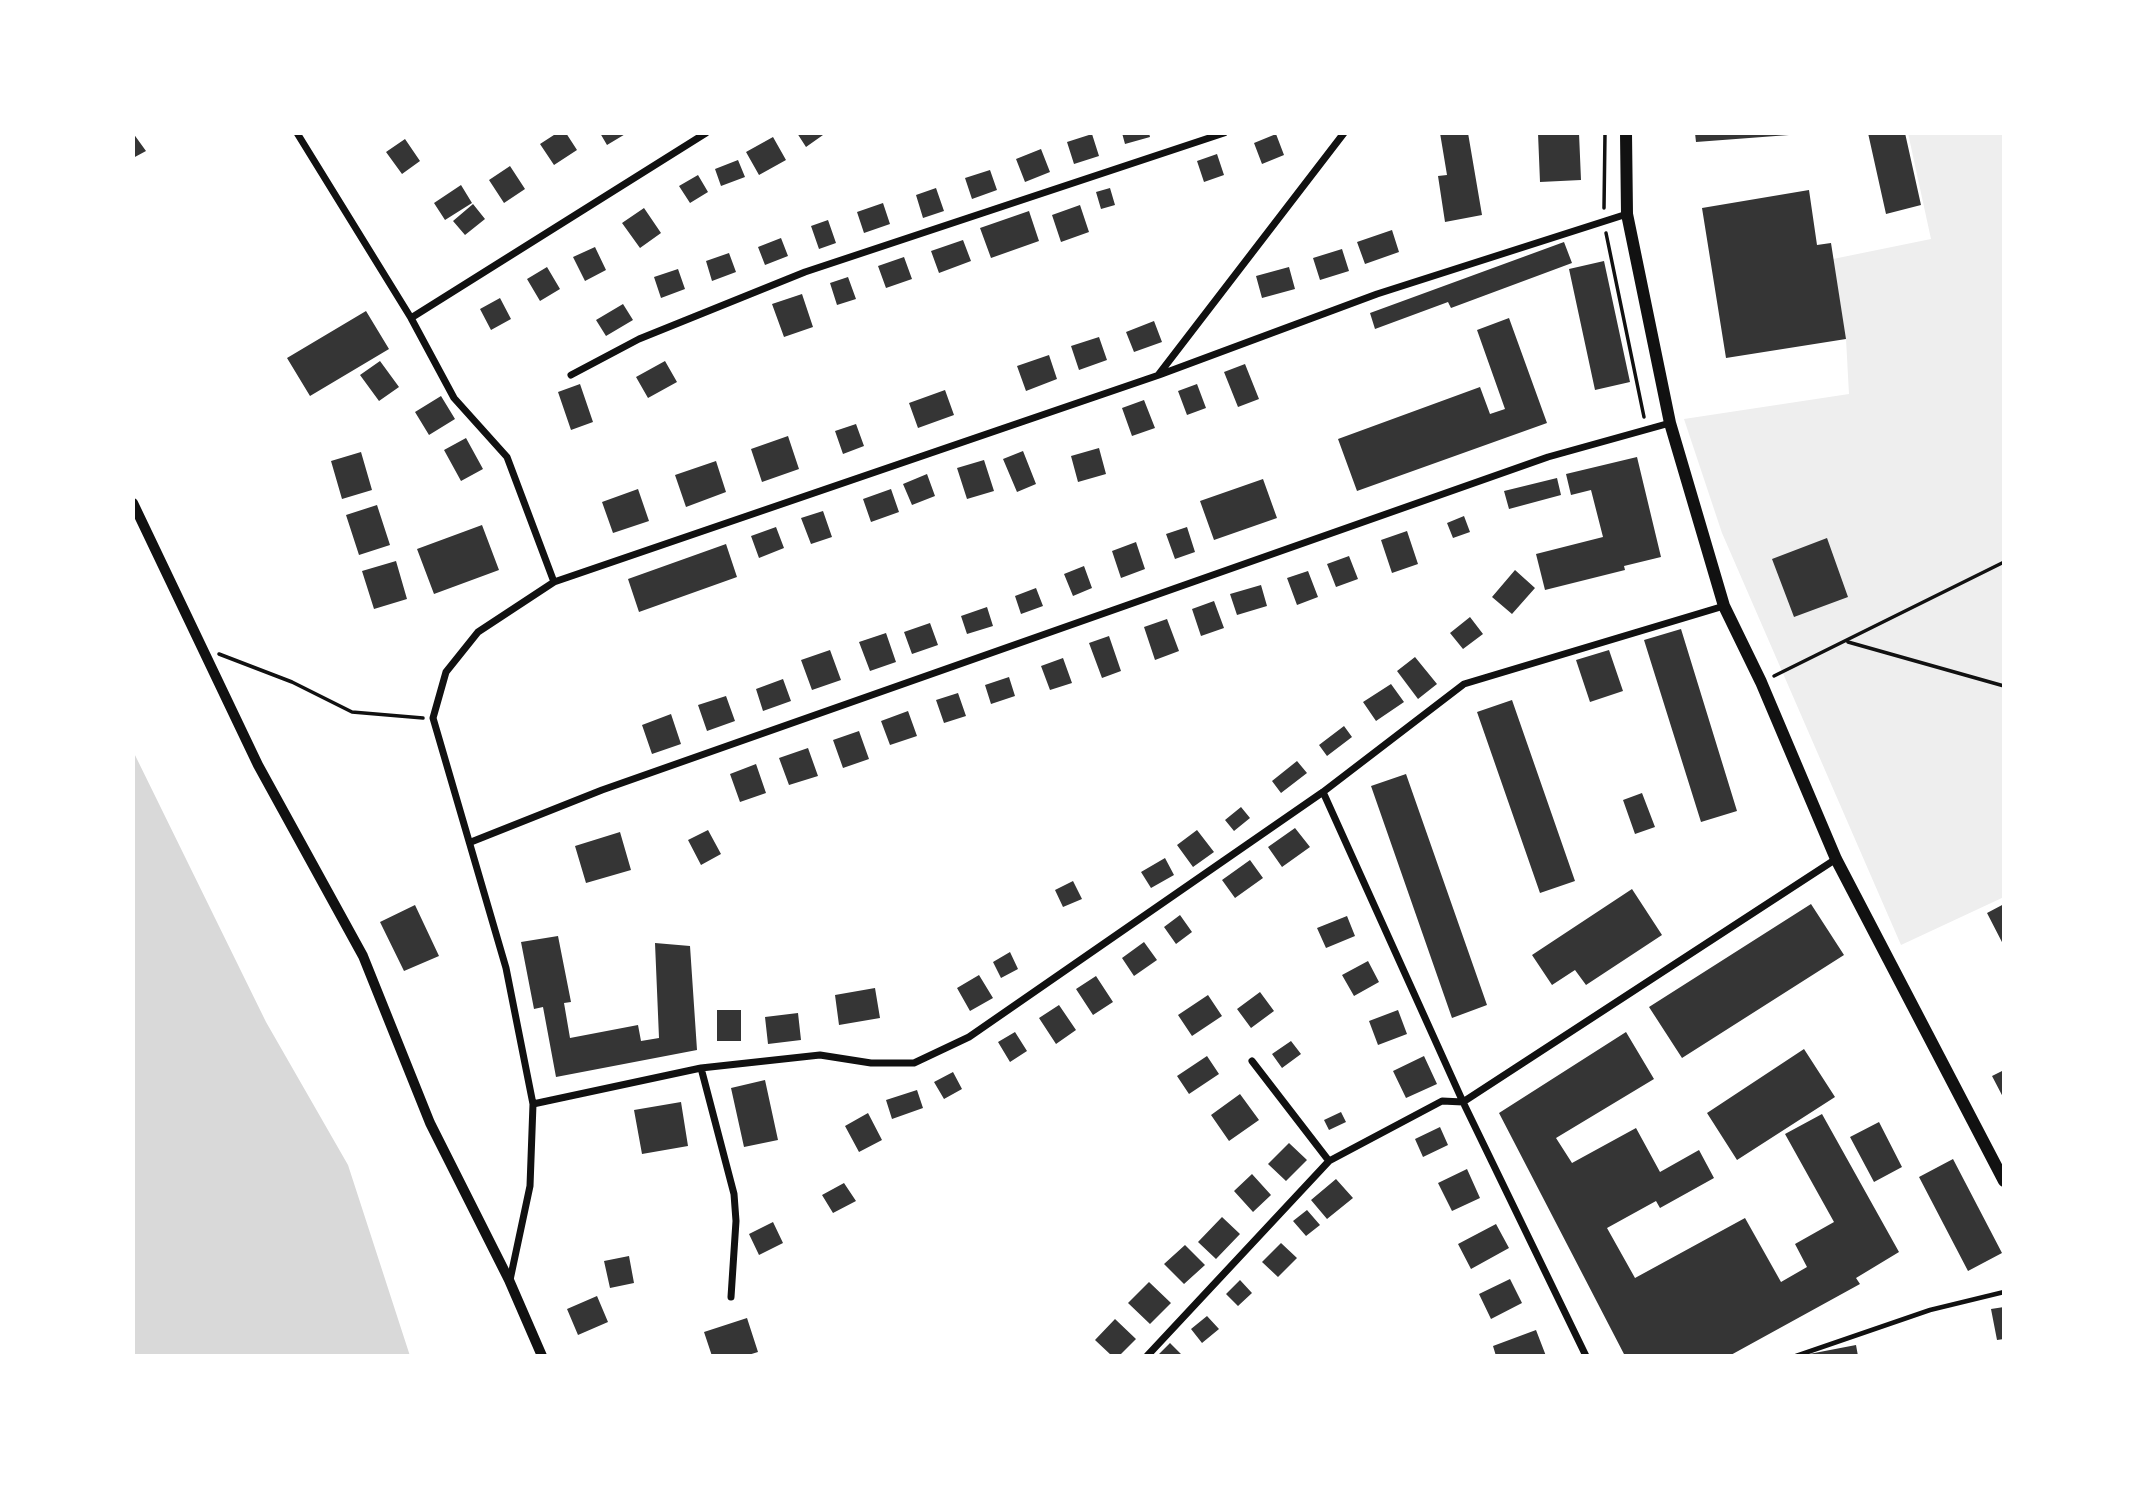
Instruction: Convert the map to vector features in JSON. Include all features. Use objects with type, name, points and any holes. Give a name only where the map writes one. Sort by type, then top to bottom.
[{"type":"main road","points":[[1626,133],[1627,214],[1670,423],[1724,606],[1761,682],[1836,859],[2004,1181]]},
{"type":"street","points":[[297,133],[411,318],[454,398],[507,457],[554,582]]},
{"type":"street","points":[[411,318],[706,133]]},
{"type":"street","points":[[570,376],[639,339],[806,272],[1224,133]]},
{"type":"street","points":[[1159,375],[1344,133]]},
{"type":"street","points":[[509,1280],[530,1186],[533,1104],[506,968],[433,719],[446,673],[478,632],[554,582],[1159,375],[1377,293],[1627,214]]},
{"type":"street","points":[[471,842],[602,790],[1174,591],[1548,457],[1670,423]]},
{"type":"street","points":[[133,503],[258,765],[363,956],[430,1124],[509,1280],[542,1356]]},
{"type":"street","points":[[533,1104],[701,1068],[821,1055],[871,1063],[914,1063],[969,1037],[1323,792],[1464,684],[1724,606]]},
{"type":"street","points":[[1323,792],[1463,1102],[1586,1356]]},
{"type":"street","points":[[1147,1356],[1329,1161],[1442,1101],[1463,1102],[1836,859]]},
{"type":"street","points":[[1252,1061],[1329,1161]]},
{"type":"street","points":[[701,1068],[734,1194],[736,1221],[731,1297]]},
{"type":"lane","points":[[1796,1356],[1930,1310],[2004,1292]]},
{"type":"path","points":[[1605,133],[1603,221],[1646,428]]},
{"type":"path","points":[[1761,682],[2004,562]]},
{"type":"path","points":[[1846,641],[2004,686]]},
{"type":"path","points":[[201,646],[292,682],[352,712],[433,719]]},
{"type":"shaded area","points":[[1908,133],[2004,133],[2004,897],[1901,945],[1722,533],[1684,419],[1849,394],[1846,339],[1833,259],[1931,239]]},
{"type":"shaded area","points":[[133,751],[266,1022],[348,1165],[410,1356],[133,1356]]},
{"type":"building","points":[[133,133],[146,151],[133,158]]},
{"type":"building","points":[[557,133],[566,133],[577,150],[554,165],[540,144]]},
{"type":"building","points":[[600,133],[627,133],[607,145]]},
{"type":"building","points":[[797,133],[822,133],[823,135],[806,147]]},
{"type":"building","points":[[1122,133],[1149,133],[1150,137],[1125,144]]},
{"type":"building","points":[[1440,133],[1468,133],[1482,215],[1445,222],[1438,176],[1447,175]]},
{"type":"building","points":[[1538,133],[1579,133],[1581,180],[1540,182]]},
{"type":"building","points":[[1695,133],[1789,133],[1789,135],[1696,142]]},
{"type":"building","points":[[1868,133],[1905,133],[1921,205],[1886,214]]},
{"type":"building","points":[[1092,134],[1099,156],[1074,164],[1067,142]]},
{"type":"building","points":[[1276,134],[1284,155],[1262,164],[1254,143]]},
{"type":"building","points":[[773,137],[786,160],[759,175],[746,152]]},
{"type":"building","points":[[405,139],[420,161],[402,174],[386,152]]},
{"type":"building","points":[[1041,149],[1050,172],[1025,182],[1016,159]]},
{"type":"building","points":[[1217,154],[1224,175],[1204,182],[1197,161]]},
{"type":"building","points":[[738,160],[745,177],[721,186],[715,169]]},
{"type":"building","points":[[510,166],[525,189],[504,203],[489,180]]},
{"type":"building","points":[[990,170],[997,190],[972,199],[965,178]]},
{"type":"building","points":[[698,175],[708,192],[690,203],[679,186]]},
{"type":"building","points":[[461,185],[472,203],[445,220],[434,203]]},
{"type":"building","points":[[936,188],[944,211],[923,218],[916,195]]},
{"type":"building","points":[[1110,188],[1115,205],[1101,209],[1096,192]]},
{"type":"building","points":[[1809,190],[1817,245],[1831,243],[1846,339],[1726,358],[1702,208]]},
{"type":"building","points":[[883,203],[890,224],[864,233],[857,212]]},
{"type":"building","points":[[473,204],[485,219],[465,235],[453,221]]},
{"type":"building","points":[[1080,205],[1089,232],[1061,242],[1052,215]]},
{"type":"building","points":[[644,208],[661,233],[640,248],[622,223]]},
{"type":"building","points":[[1029,211],[1039,241],[991,258],[980,228]]},
{"type":"building","points":[[828,220],[836,243],[819,249],[811,226]]},
{"type":"building","points":[[1392,230],[1399,252],[1365,264],[1357,242]]},
{"type":"building","points":[[781,238],[788,256],[765,265],[758,247]]},
{"type":"building","points":[[963,240],[971,261],[939,273],[931,251]]},
{"type":"building","points":[[1564,242],[1572,263],[1451,308],[1448,302],[1375,329],[1370,313]]},
{"type":"building","points":[[595,247],[606,270],[585,281],[573,257]]},
{"type":"building","points":[[1342,249],[1349,271],[1320,280],[1313,258]]},
{"type":"building","points":[[729,253],[736,272],[712,281],[706,261]]},
{"type":"building","points":[[904,257],[912,279],[886,288],[878,266]]},
{"type":"building","points":[[1604,261],[1630,382],[1595,390],[1569,269]]},
{"type":"building","points":[[547,267],[560,289],[540,301],[527,279]]},
{"type":"building","points":[[1289,267],[1295,289],[1262,298],[1256,276]]},
{"type":"building","points":[[678,269],[685,289],[661,298],[654,277]]},
{"type":"building","points":[[848,277],[856,299],[837,305],[830,283]]},
{"type":"building","points":[[802,294],[813,327],[784,337],[772,304]]},
{"type":"building","points":[[500,298],[511,319],[491,330],[480,309]]},
{"type":"building","points":[[623,304],[633,320],[606,336],[596,320]]},
{"type":"building","points":[[366,311],[389,349],[310,396],[287,358]]},
{"type":"building","points":[[1509,318],[1547,423],[1357,491],[1338,439],[1480,387],[1490,414],[1505,409],[1477,330]]},
{"type":"building","points":[[1154,321],[1162,342],[1134,352],[1126,332]]},
{"type":"building","points":[[1099,337],[1107,360],[1079,370],[1071,346]]},
{"type":"building","points":[[1049,355],[1057,379],[1026,391],[1017,366]]},
{"type":"building","points":[[380,361],[399,387],[379,401],[360,375]]},
{"type":"building","points":[[665,361],[677,382],[648,398],[636,377]]},
{"type":"building","points":[[1245,364],[1259,399],[1238,407],[1224,372]]},
{"type":"building","points":[[580,384],[593,422],[571,430],[558,392]]},
{"type":"building","points":[[1197,384],[1206,408],[1187,415],[1178,391]]},
{"type":"building","points":[[945,390],[954,415],[918,428],[909,403]]},
{"type":"building","points":[[441,396],[455,419],[429,435],[415,412]]},
{"type":"building","points":[[1144,400],[1155,428],[1132,436],[1122,408]]},
{"type":"building","points":[[856,424],[864,446],[843,454],[835,431]]},
{"type":"building","points":[[788,436],[799,469],[762,482],[751,449]]},
{"type":"building","points":[[466,438],[483,469],[461,481],[444,450]]},
{"type":"building","points":[[1099,448],[1106,474],[1078,482],[1071,456]]},
{"type":"building","points":[[1023,451],[1036,484],[1017,492],[1003,459]]},
{"type":"building","points":[[361,452],[372,490],[342,499],[331,461]]},
{"type":"building","points":[[1637,457],[1661,557],[1624,566],[1625,570],[1545,590],[1536,554],[1603,537],[1591,490],[1571,495],[1566,474]]},
{"type":"building","points":[[984,460],[994,491],[967,499],[957,468]]},
{"type":"building","points":[[716,461],[726,492],[686,507],[675,475]]},
{"type":"building","points":[[927,474],[935,496],[912,505],[903,484]]},
{"type":"building","points":[[1557,478],[1561,495],[1509,509],[1504,491]]},
{"type":"building","points":[[1263,479],[1277,518],[1214,540],[1200,501]]},
{"type":"building","points":[[638,489],[649,521],[613,533],[602,502]]},
{"type":"building","points":[[891,489],[899,512],[871,522],[863,499]]},
{"type":"building","points":[[377,505],[390,545],[359,555],[346,515]]},
{"type":"building","points":[[823,511],[832,537],[811,544],[801,518]]},
{"type":"building","points":[[1464,516],[1470,532],[1453,538],[1447,523]]},
{"type":"building","points":[[482,525],[499,570],[434,594],[417,549]]},
{"type":"building","points":[[776,527],[784,548],[759,558],[751,536]]},
{"type":"building","points":[[1187,527],[1195,552],[1175,559],[1166,534]]},
{"type":"building","points":[[1407,531],[1418,564],[1392,573],[1381,540]]},
{"type":"building","points":[[1827,538],[1848,597],[1794,617],[1772,559]]},
{"type":"building","points":[[1136,542],[1145,569],[1121,578],[1112,551]]},
{"type":"building","points":[[726,544],[737,577],[639,612],[628,579]]},
{"type":"building","points":[[1349,556],[1358,579],[1336,587],[1327,564]]},
{"type":"building","points":[[396,561],[407,599],[374,609],[362,571]]},
{"type":"building","points":[[1084,566],[1092,588],[1073,596],[1064,574]]},
{"type":"building","points":[[1515,570],[1535,588],[1512,614],[1492,597]]},
{"type":"building","points":[[1308,571],[1318,597],[1297,605],[1287,578]]},
{"type":"building","points":[[1261,585],[1267,606],[1237,615],[1230,594]]},
{"type":"building","points":[[1036,588],[1043,606],[1021,614],[1015,596]]},
{"type":"building","points":[[1214,601],[1224,628],[1201,636],[1192,609]]},
{"type":"building","points":[[987,607],[993,626],[967,634],[961,616]]},
{"type":"building","points":[[1470,617],[1483,634],[1463,649],[1450,633]]},
{"type":"building","points":[[1167,619],[1179,651],[1155,660],[1144,627]]},
{"type":"building","points":[[930,623],[938,645],[912,654],[904,632]]},
{"type":"building","points":[[1681,629],[1737,811],[1701,822],[1644,640]]},
{"type":"building","points":[[886,633],[896,662],[870,671],[859,642]]},
{"type":"building","points":[[1109,636],[1121,671],[1102,678],[1089,643]]},
{"type":"building","points":[[830,650],[841,680],[812,690],[801,660]]},
{"type":"building","points":[[1609,650],[1623,691],[1590,702],[1576,660]]},
{"type":"building","points":[[1415,657],[1437,684],[1418,699],[1397,671]]},
{"type":"building","points":[[1063,658],[1072,683],[1050,690],[1041,666]]},
{"type":"building","points":[[1009,677],[1015,696],[991,704],[985,685]]},
{"type":"building","points":[[783,679],[791,701],[763,711],[756,689]]},
{"type":"building","points":[[1391,684],[1404,702],[1376,721],[1363,702]]},
{"type":"building","points":[[958,693],[966,716],[944,723],[936,700]]},
{"type":"building","points":[[726,696],[735,721],[707,731],[698,705]]},
{"type":"building","points":[[1512,700],[1575,881],[1540,893],[1477,712]]},
{"type":"building","points":[[908,711],[917,736],[890,745],[881,721]]},
{"type":"building","points":[[671,714],[681,744],[652,754],[642,725]]},
{"type":"building","points":[[1344,726],[1352,737],[1327,756],[1319,745]]},
{"type":"building","points":[[859,731],[869,759],[843,768],[833,740]]},
{"type":"building","points":[[808,748],[818,776],[789,785],[779,758]]},
{"type":"building","points":[[1297,761],[1307,773],[1281,793],[1272,781]]},
{"type":"building","points":[[756,764],[766,793],[740,802],[730,774]]},
{"type":"building","points":[[1406,774],[1487,1005],[1452,1018],[1371,786]]},
{"type":"building","points":[[1642,793],[1655,827],[1635,834],[1623,800]]},
{"type":"building","points":[[1241,807],[1250,818],[1234,831],[1225,820]]},
{"type":"building","points":[[1295,828],[1310,847],[1282,867],[1268,847]]},
{"type":"building","points":[[708,830],[721,854],[701,865],[688,840]]},
{"type":"building","points":[[1197,830],[1214,852],[1193,867],[1177,845]]},
{"type":"building","points":[[620,832],[631,870],[586,883],[575,846]]},
{"type":"building","points":[[1165,858],[1174,875],[1151,888],[1141,872]]},
{"type":"building","points":[[1250,860],[1263,878],[1235,898],[1222,880]]},
{"type":"building","points":[[1073,881],[1082,899],[1063,907],[1055,890]]},
{"type":"building","points":[[1632,889],[1662,935],[1586,985],[1575,970],[1552,985],[1532,955]]},
{"type":"building","points":[[1811,904],[1844,955],[1682,1058],[1649,1007]]},
{"type":"building","points":[[2004,904],[2004,946],[1987,913]]},
{"type":"building","points":[[415,905],[439,956],[404,971],[380,922]]},
{"type":"building","points":[[1180,915],[1192,932],[1176,944],[1164,927]]},
{"type":"building","points":[[1347,916],[1355,936],[1326,948],[1317,928]]},
{"type":"building","points":[[558,936],[571,1002],[564,1003],[570,1038],[638,1025],[641,1041],[659,1038],[655,943],[690,946],[697,1050],[556,1077],[543,1007],[534,1009],[521,942]]},
{"type":"building","points":[[1144,942],[1157,960],[1134,976],[1122,958]]},
{"type":"building","points":[[1010,952],[1018,969],[1001,978],[993,962]]},
{"type":"building","points":[[1368,961],[1379,982],[1354,996],[1342,975]]},
{"type":"building","points":[[979,975],[993,998],[970,1011],[957,988]]},
{"type":"building","points":[[1096,976],[1113,1002],[1093,1015],[1076,989]]},
{"type":"building","points":[[875,988],[880,1018],[839,1025],[835,995]]},
{"type":"building","points":[[1260,992],[1274,1011],[1251,1028],[1237,1009]]},
{"type":"building","points":[[1208,995],[1222,1016],[1192,1036],[1178,1015]]},
{"type":"building","points":[[1059,1005],[1076,1030],[1056,1044],[1039,1018]]},
{"type":"building","points":[[717,1010],[741,1010],[741,1041],[717,1041]]},
{"type":"building","points":[[1398,1010],[1407,1034],[1378,1045],[1369,1021]]},
{"type":"building","points":[[798,1013],[801,1040],[768,1044],[765,1017]]},
{"type":"building","points":[[1015,1032],[1027,1051],[1010,1062],[998,1042]]},
{"type":"building","points":[[1626,1032],[1654,1079],[1556,1138],[1572,1163],[1636,1128],[1660,1172],[1699,1150],[1714,1178],[1660,1208],[1656,1201],[1607,1228],[1635,1278],[1745,1218],[1781,1282],[1807,1267],[1795,1244],[1834,1222],[1785,1134],[1822,1114],[1899,1252],[1856,1278],[1860,1284],[1729,1356],[1625,1356],[1499,1113]]},
{"type":"building","points":[[1291,1041],[1301,1054],[1282,1068],[1272,1054]]},
{"type":"building","points":[[1804,1049],[1835,1097],[1737,1160],[1707,1113]]},
{"type":"building","points":[[1207,1056],[1219,1074],[1189,1094],[1177,1076]]},
{"type":"building","points":[[1424,1056],[1437,1084],[1406,1098],[1393,1071]]},
{"type":"building","points":[[2004,1070],[2004,1099],[1992,1076]]},
{"type":"building","points":[[953,1072],[962,1089],[944,1099],[934,1082]]},
{"type":"building","points":[[765,1080],[778,1140],[744,1147],[731,1088]]},
{"type":"building","points":[[917,1090],[923,1108],[892,1119],[886,1100]]},
{"type":"building","points":[[1240,1094],[1259,1120],[1229,1141],[1211,1115]]},
{"type":"building","points":[[681,1102],[688,1146],[642,1154],[634,1110]]},
{"type":"building","points":[[1341,1112],[1346,1122],[1329,1130],[1324,1120]]},
{"type":"building","points":[[868,1113],[882,1140],[859,1152],[845,1126]]},
{"type":"building","points":[[1879,1122],[1902,1167],[1874,1182],[1850,1137]]},
{"type":"building","points":[[1440,1127],[1448,1145],[1423,1157],[1415,1139]]},
{"type":"building","points":[[1289,1143],[1307,1160],[1286,1181],[1268,1164]]},
{"type":"building","points":[[1953,1159],[2002,1253],[1968,1271],[1919,1177]]},
{"type":"building","points":[[1467,1169],[1480,1198],[1452,1211],[1438,1183]]},
{"type":"building","points":[[1252,1174],[1271,1195],[1253,1212],[1234,1191]]},
{"type":"building","points":[[1336,1179],[1353,1198],[1327,1219],[1311,1200]]},
{"type":"building","points":[[844,1183],[856,1201],[833,1213],[822,1195]]},
{"type":"building","points":[[1307,1210],[1320,1225],[1306,1236],[1293,1221]]},
{"type":"building","points":[[1222,1217],[1240,1234],[1216,1259],[1198,1242]]},
{"type":"building","points":[[773,1222],[783,1243],[759,1255],[749,1234]]},
{"type":"building","points":[[1496,1224],[1509,1248],[1471,1269],[1458,1244]]},
{"type":"building","points":[[1281,1243],[1297,1258],[1278,1277],[1262,1262]]},
{"type":"building","points":[[1185,1245],[1205,1265],[1184,1284],[1164,1264]]},
{"type":"building","points":[[629,1256],[634,1283],[610,1288],[604,1261]]},
{"type":"building","points":[[1510,1279],[1522,1303],[1491,1319],[1479,1294]]},
{"type":"building","points":[[1240,1280],[1252,1293],[1238,1306],[1226,1294]]},
{"type":"building","points":[[1149,1282],[1171,1303],[1150,1324],[1128,1303]]},
{"type":"building","points":[[597,1296],[608,1322],[578,1335],[567,1309]]},
{"type":"building","points":[[2004,1307],[2004,1339],[1997,1340],[1991,1309]]},
{"type":"building","points":[[1207,1316],[1219,1329],[1202,1343],[1191,1329]]},
{"type":"building","points":[[747,1318],[758,1352],[745,1356],[712,1356],[704,1332]]},
{"type":"building","points":[[1115,1319],[1136,1339],[1119,1356],[1112,1356],[1095,1340]]},
{"type":"building","points":[[1536,1330],[1546,1356],[1496,1356],[1493,1346]]},
{"type":"building","points":[[1170,1343],[1183,1356],[1157,1356]]},
{"type":"building","points":[[1856,1345],[1858,1356],[1804,1356],[1804,1355]]}]
